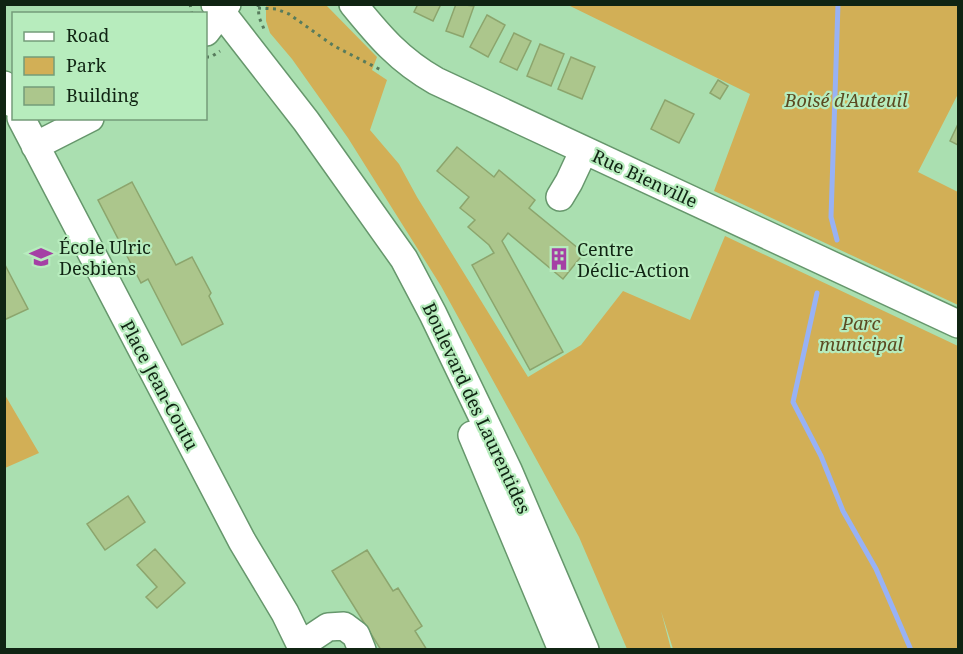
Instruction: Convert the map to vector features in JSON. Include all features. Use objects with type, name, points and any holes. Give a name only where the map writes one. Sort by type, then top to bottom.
[{"type":"street","name":"Rue Bienville","points":[[352,4],[381,39],[419,72],[436,81],[958,324]]},
{"type":"street","name":"Boulevard des Laurentides","points":[[217,21],[306,121],[404,259],[508,470],[585,650]]},
{"type":"street","points":[[4,85],[12,100]]},
{"type":"street","name":"Place Jean-Coutu","points":[[22,120],[242,541],[302,647]]},
{"type":"street","points":[[34,146],[86,120]]},
{"type":"street","points":[[560,197],[584,150]]},
{"type":"street","name":"Boulevard des Laurentides","points":[[345,178],[472,435],[562,650]]},
{"type":"street","points":[[302,647],[328,627],[344,626],[356,635],[362,650]]},
{"type":"path","points":[[260,17],[258,6],[289,14],[334,46],[384,71]]},
{"type":"path","points":[[207,57],[211,57],[217,21]]},
{"type":"green space","name":"Parc municipal","points":[[266,5],[326,5],[377,57],[372,70],[387,80],[370,130],[399,164],[528,377],[581,345],[623,291],[690,320],[725,236],[958,346],[958,649],[673,649],[661,611],[671,649],[627,649],[579,537],[441,286],[348,138],[292,59],[270,33],[266,21]]},
{"type":"green space","name":"Boisé d'Auteuil","points":[[568,5],[958,5],[958,94],[918,172],[958,192],[958,305],[714,191],[750,94]]},
{"type":"green space","points":[[5,395],[39,453],[4,468]]},
{"type":"building","points":[[418,4],[441,4],[433,21],[414,12]]},
{"type":"building","points":[[456,4],[474,6],[463,37],[446,31]]},
{"type":"building","points":[[487,15],[505,25],[488,57],[470,47]]},
{"type":"building","points":[[514,33],[531,41],[517,70],[500,62]]},
{"type":"building","points":[[540,44],[564,54],[551,86],[527,76]]},
{"type":"building","points":[[571,57],[595,67],[582,99],[558,89]]},
{"type":"building","points":[[718,80],[728,86],[720,99],[710,93]]},
{"type":"building","points":[[665,100],[694,114],[679,143],[651,129]]},
{"type":"building","points":[[958,124],[958,145],[950,141]]},
{"type":"building","name":"Centre Déclic-Action","points":[[457,147],[494,177],[499,170],[535,200],[529,208],[584,253],[563,279],[508,233],[502,241],[563,352],[530,370],[472,265],[494,253],[489,245],[468,227],[475,220],[460,208],[469,197],[437,171]]},
{"type":"building","points":[[132,182],[176,265],[192,257],[211,293],[209,296],[223,324],[182,345],[148,279],[141,283],[98,200]]},
{"type":"building","points":[[4,263],[28,309],[4,320]]},
{"type":"building","points":[[128,496],[145,522],[105,550],[87,524]]},
{"type":"building","points":[[155,549],[185,583],[157,608],[146,597],[157,587],[137,565]]},
{"type":"building","points":[[367,550],[393,591],[398,588],[422,626],[415,631],[427,650],[381,650],[332,571]]},
{"type":"waterway","points":[[837,240],[831,217],[838,4]]},
{"type":"waterway","points":[[817,293],[793,402],[821,456],[843,511],[876,569],[911,650]]},
{"type":"place","name":"École Ulric Desbiens","points":[[41,257]]},
{"type":"place","name":"Centre Déclic-Action","points":[[559,259]]}]
